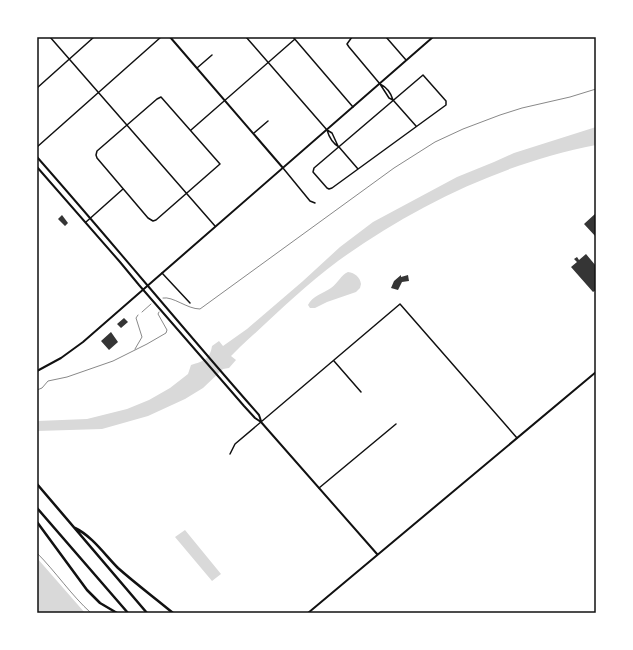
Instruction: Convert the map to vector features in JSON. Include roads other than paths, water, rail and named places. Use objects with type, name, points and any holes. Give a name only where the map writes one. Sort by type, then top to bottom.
[{"type":"highway","points":[[37,484],[147,613]]},
{"type":"highway","points":[[37,508],[128,613]]},
{"type":"highway","points":[[37,522],[87,590],[100,603],[117,613]]},
{"type":"highway","points":[[73,527],[83,532],[118,568],[173,613]]},
{"type":"main road","points":[[170,37],[283,168]]},
{"type":"main road","points":[[37,371],[48,366],[69,352],[433,37]]},
{"type":"main road","points":[[37,157],[128,261],[147,286],[222,374],[259,415],[261,422]]},
{"type":"main road","points":[[37,167],[142,290],[377,554]]},
{"type":"main road","points":[[308,613],[596,372]]},
{"type":"street","points":[[50,37],[215,226]]},
{"type":"street","points":[[37,88],[94,37]]},
{"type":"street","points":[[37,147],[161,37]]},
{"type":"street","points":[[246,37],[332,134],[339,147]]},
{"type":"street","points":[[293,37],[353,107]]},
{"type":"street","points":[[352,37],[347,44],[390,94],[393,100]]},
{"type":"street","points":[[386,37],[406,60]]},
{"type":"street","points":[[191,130],[295,39]]},
{"type":"street","points":[[197,68],[212,56]]},
{"type":"street","points":[[423,75],[447,103],[329,189],[313,172],[313,170],[393,100],[423,75]]},
{"type":"street","points":[[380,84],[388,96],[416,127]]},
{"type":"street","points":[[161,97],[220,164],[153,221],[123,189],[96,155],[97,151],[127,125],[161,97]]},
{"type":"street","points":[[254,133],[268,121]]},
{"type":"street","points":[[327,130],[328,136],[358,169]]},
{"type":"street","points":[[283,168],[310,201],[315,203]]},
{"type":"street","points":[[85,222],[123,189]]},
{"type":"street","points":[[162,272],[190,303]]},
{"type":"street","points":[[230,454],[235,444],[400,304],[517,438]]},
{"type":"street","points":[[334,360],[361,392]]},
{"type":"street","points":[[319,488],[396,424]]}]
